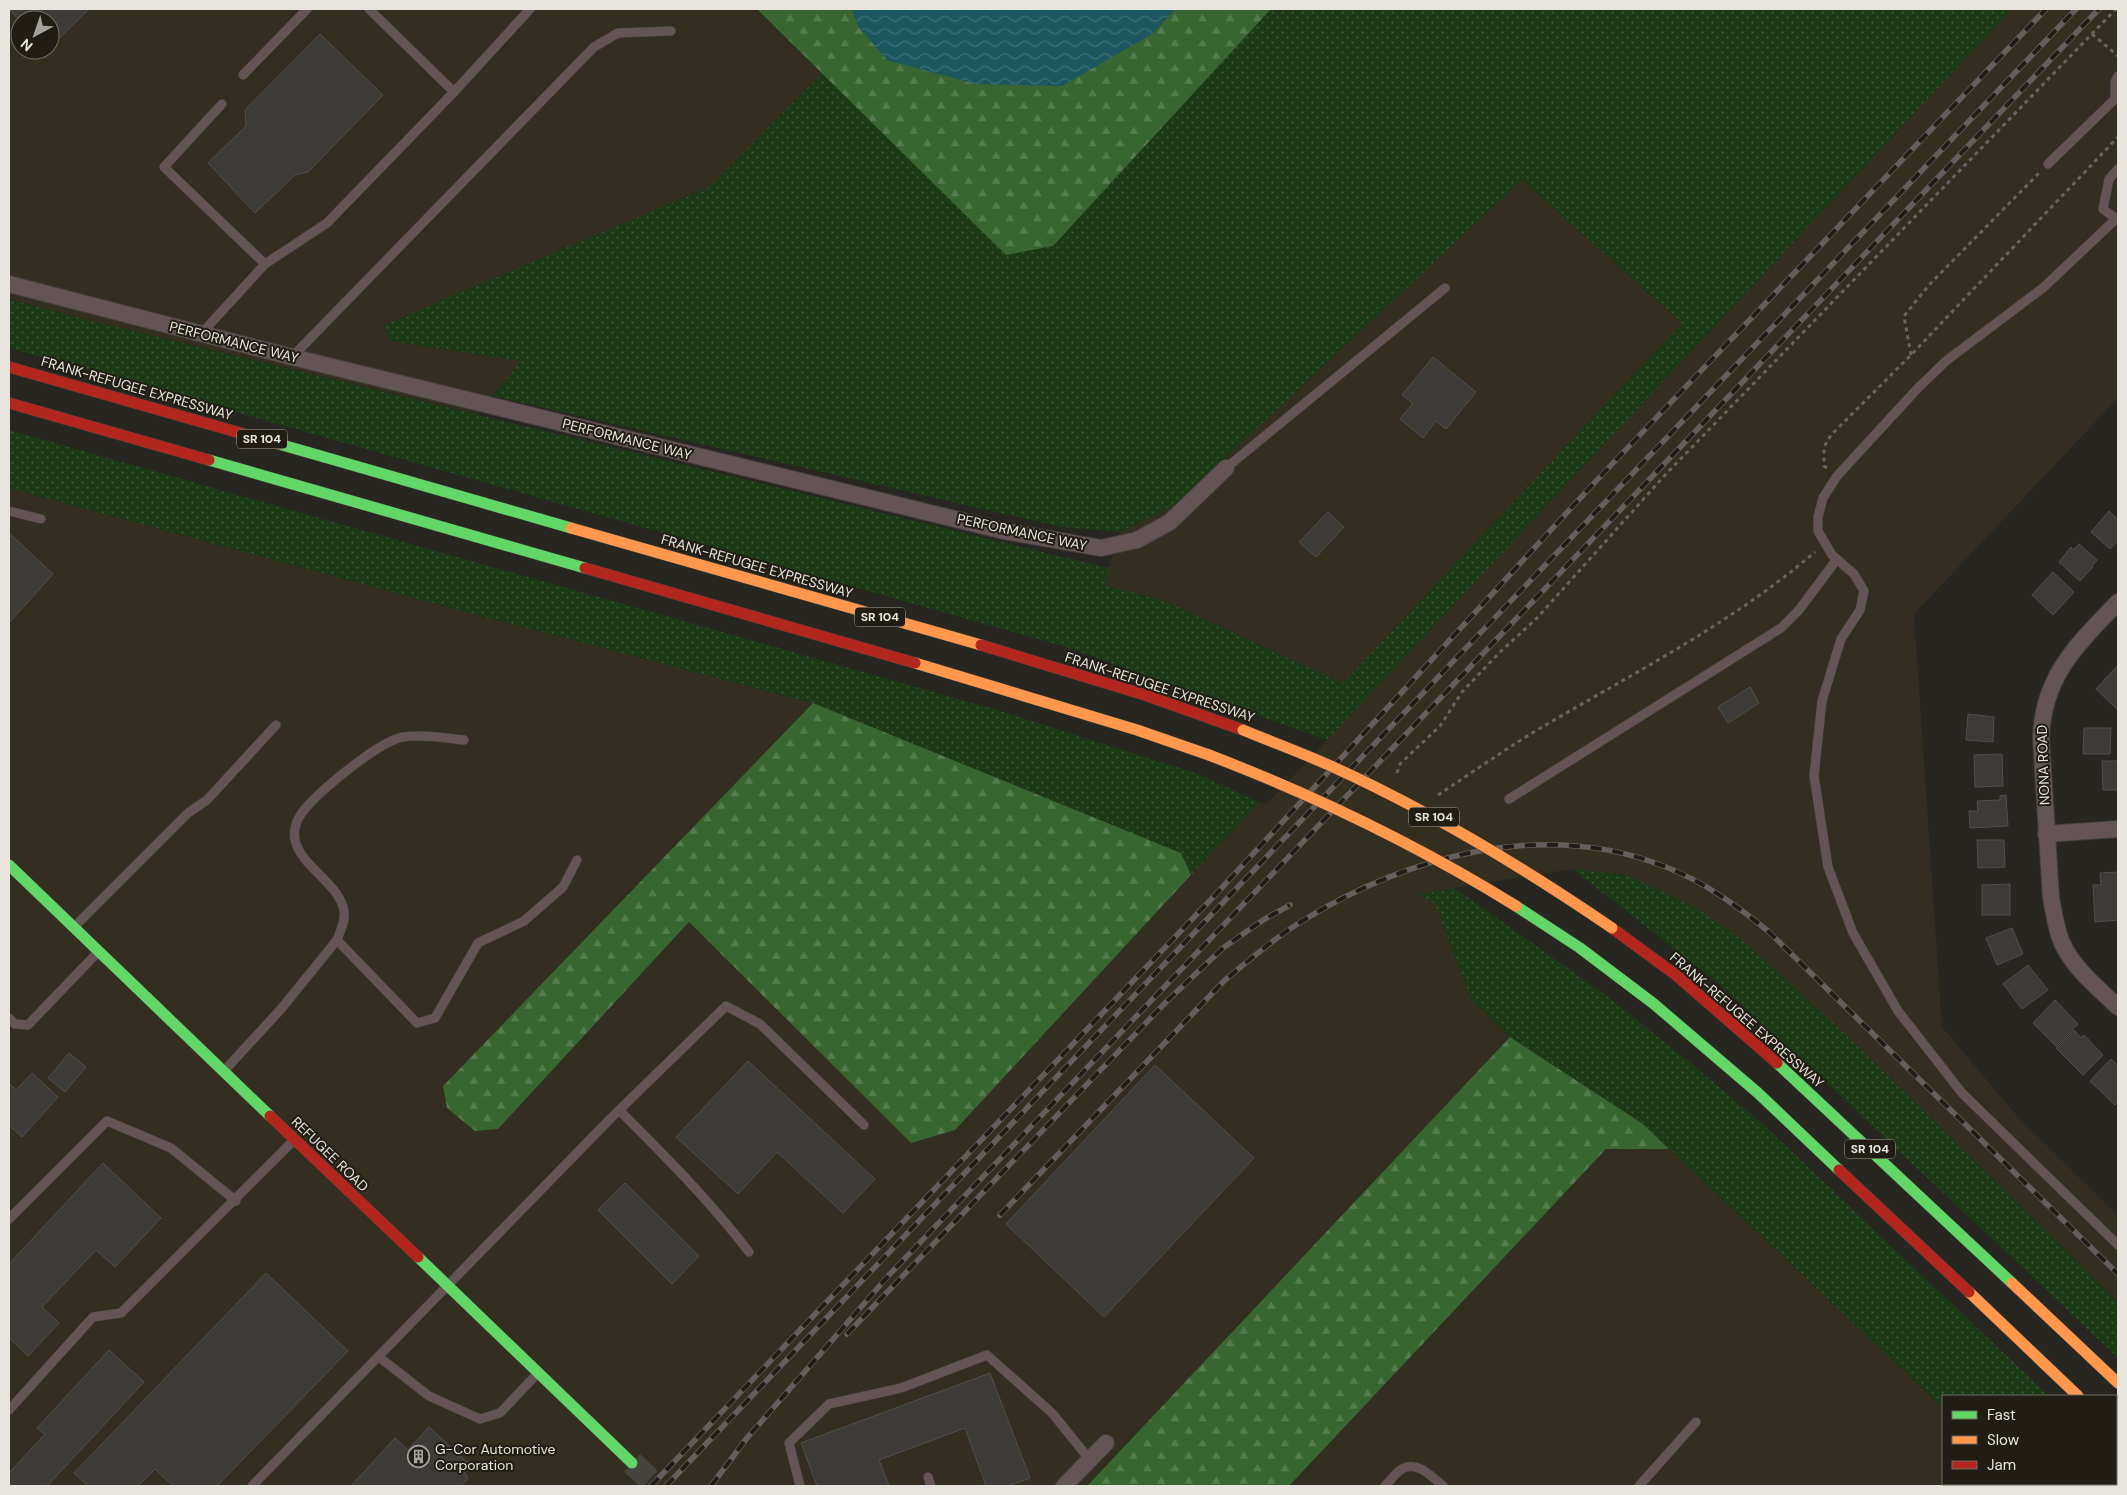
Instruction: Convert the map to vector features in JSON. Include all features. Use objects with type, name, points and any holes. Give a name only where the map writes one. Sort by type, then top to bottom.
[{"type":"main road","name":"FRANK-REFUGEE EXPRESSWAY","points":[[9,367],[1014,655],[1145,695],[1243,730],[1330,765],[1408,803],[1524,869],[1612,928],[1676,976],[1762,1049],[2118,1383]]},
{"type":"main road","name":"SR 104","points":[[9,403],[930,667],[1136,730],[1210,755],[1261,774],[1325,802],[1414,846],[1506,899],[1580,948],[1654,1004],[1758,1092],[2077,1395]]},
{"type":"main road","name":"REFUGEE ROAD","points":[[9,865],[16,877],[74,927],[632,1463]]},
{"type":"street","name":"PERFORMANCE WAY","points":[[9,284],[292,357],[1004,531],[1100,548],[1137,540],[1170,522],[1226,468]]},
{"type":"street","name":"NONA ROAD","points":[[2118,602],[2075,647],[2058,670],[2042,716],[2041,738],[2051,898],[2062,942],[2074,962],[2118,1007]]},
{"type":"street","points":[[2046,834],[2118,829]]},
{"type":"street","points":[[1064,1486],[1106,1443]]},
{"type":"lane","points":[[243,75],[307,9]]},
{"type":"lane","points":[[369,9],[454,92]]},
{"type":"lane","points":[[201,334],[265,264],[327,223],[454,92],[530,9]]},
{"type":"lane","points":[[292,357],[594,48],[618,33],[671,31]]},
{"type":"lane","points":[[2048,164],[2117,101],[2114,82],[2118,76]]},
{"type":"lane","points":[[222,104],[164,167],[265,264]]},
{"type":"lane","points":[[2118,169],[2109,179],[2103,209],[2117,218],[2044,286],[1946,361],[1918,388],[1837,476],[1823,498],[1818,516],[1818,531],[1832,555],[1854,574],[1864,591],[1860,610],[1841,639],[1822,701],[1814,776],[1828,867],[1853,933],[1898,1011],[1962,1094],[2118,1245]]},
{"type":"lane","points":[[1226,468],[1445,288]]},
{"type":"lane","points":[[9,511],[42,519]]},
{"type":"lane","points":[[1509,799],[1781,628],[1798,610],[1837,559]]},
{"type":"lane","points":[[74,927],[188,813],[207,800],[276,725]]},
{"type":"lane","points":[[223,1071],[281,1008],[337,940],[344,922],[344,910],[339,898],[299,851],[294,838],[295,825],[300,814],[339,778],[374,749],[386,742],[403,737],[418,736],[464,740]]},
{"type":"lane","points":[[337,940],[417,1023],[435,1018],[478,943],[524,920],[563,887],[577,860]]},
{"type":"lane","points":[[9,1018],[15,1024],[28,1024],[99,951]]},
{"type":"lane","points":[[252,1486],[619,1110],[726,1006],[760,1024],[864,1125]]},
{"type":"lane","points":[[619,1110],[674,1166],[728,1225],[749,1252]]},
{"type":"lane","points":[[9,1219],[107,1121],[171,1148],[236,1201]]},
{"type":"lane","points":[[9,1410],[93,1317],[122,1313],[236,1201],[294,1140]]},
{"type":"lane","points":[[800,1486],[789,1443],[829,1404],[901,1388],[987,1354],[1052,1413],[1090,1460]]},
{"type":"lane","points":[[379,1357],[429,1396],[480,1419],[500,1413],[538,1373]]},
{"type":"lane","points":[[1639,1486],[1696,1422]]},
{"type":"lane","points":[[1385,1486],[1402,1468],[1412,1466],[1424,1469],[1443,1486]]},
{"type":"path","points":[[1399,782],[1397,773],[1400,764],[1440,726],[1462,692],[1499,653],[1537,618],[1666,474],[2116,9]]},
{"type":"path","points":[[2092,34],[2118,56]]},
{"type":"path","points":[[1837,476],[1824,466],[1824,447],[1831,434],[1911,355],[2118,137]]},
{"type":"path","points":[[1911,355],[1904,316],[1929,285],[2048,164]]},
{"type":"path","points":[[1436,797],[1542,728],[1672,653],[1735,614],[1786,577],[1825,544]]},
{"type":"shaded area","points":[[9,9],[757,9],[822,73],[709,187],[385,325],[390,341],[522,361],[477,414],[80,318],[9,299]]},
{"type":"shaded area","points":[[2012,9],[2118,9],[2118,398],[1914,614],[1942,1027],[2018,1117],[2118,1216],[2118,1302],[1858,1046],[1627,875],[1572,869],[1419,894],[1435,903],[1471,1000],[1510,1037],[1087,1486],[9,1486],[9,488],[481,616],[813,703],[443,1086],[498,1129],[689,922],[911,1143],[998,1083],[1259,802],[1266,805]]},
{"type":"shaded area","points":[[1522,180],[1682,323],[1343,683],[1162,600],[1103,585],[1120,532],[1176,504]]},
{"type":"shaded area","points":[[1606,1149],[1669,1149],[1942,1407],[1942,1485],[2026,1486],[1289,1486]]},
{"type":"green space","points":[[757,9],[852,9],[859,28],[1152,34],[1175,9],[1271,9],[1053,246],[1006,255]]},
{"type":"green space","points":[[1271,9],[2012,9],[1327,740],[1066,647],[9,348],[9,299],[80,318],[1109,568],[1104,585],[1162,600],[1343,683],[1682,323],[1522,180],[1176,504],[1120,532],[1061,527],[493,396],[521,361],[390,341],[384,325],[709,187],[822,73],[1006,255],[1053,246]]},
{"type":"green space","points":[[9,430],[1001,711],[1198,774],[1259,802],[1191,875],[1181,853],[813,703],[481,616],[9,488]]},
{"type":"green space","points":[[813,703],[1181,853],[1191,875],[955,1130],[911,1143],[689,922],[498,1129],[475,1131],[447,1108],[443,1086]]},
{"type":"green space","points":[[1572,869],[1627,875],[1697,908],[1744,941],[1858,1046],[2118,1302],[2118,1358],[1717,982]]},
{"type":"green space","points":[[1455,888],[1607,996],[1763,1124],[2048,1395],[1942,1395],[1942,1407],[1643,1124],[1510,1037],[1471,1000],[1435,904],[1418,894]]},
{"type":"green space","points":[[1510,1037],[1643,1124],[1669,1149],[1606,1149],[1289,1486],[1087,1486]]},
{"type":"green space","points":[[2117,1462],[2118,1463],[2118,1486],[2026,1486],[2117,1485]]},
{"type":"water","points":[[852,9],[1175,9],[1152,34],[1062,86],[975,84],[887,60],[859,28]]},
{"type":"building","points":[[89,9],[60,37],[60,10],[10,10]]},
{"type":"building","points":[[320,34],[383,95],[308,172],[295,175],[255,213],[208,163],[246,126],[245,110]]},
{"type":"building","points":[[1433,357],[1476,392],[1446,429],[1436,421],[1423,438],[1400,419],[1413,403],[1402,395]]},
{"type":"building","points":[[2109,511],[2118,520],[2118,540],[2110,549],[2091,532]]},
{"type":"building","points":[[1328,512],[1344,527],[1316,557],[1299,542]]},
{"type":"building","points":[[9,533],[53,574],[9,623]]},
{"type":"building","points":[[2079,544],[2097,560],[2080,581],[2059,562],[2071,547],[2073,550]]},
{"type":"building","points":[[2053,572],[2074,592],[2053,615],[2032,595]]},
{"type":"building","points":[[2118,665],[2118,708],[2117,709],[2096,689]]},
{"type":"building","points":[[1750,687],[1759,703],[1728,723],[1718,707]]},
{"type":"building","points":[[1968,714],[1994,717],[1993,742],[1966,740]]},
{"type":"building","points":[[2084,728],[2111,728],[2110,754],[2083,754]]},
{"type":"building","points":[[2002,754],[2003,786],[1975,787],[1974,755]]},
{"type":"building","points":[[2102,761],[2118,761],[2118,790],[2103,790]]},
{"type":"building","points":[[2006,795],[2008,826],[1970,828],[1969,811],[1978,811],[1977,801],[2000,800],[2000,796]]},
{"type":"building","points":[[1977,840],[2004,840],[2005,867],[1978,868]]},
{"type":"building","points":[[2118,872],[2118,920],[2095,922],[2093,885],[2101,885],[2100,873]]},
{"type":"building","points":[[2010,884],[2010,915],[1982,915],[1982,885]]},
{"type":"building","points":[[2012,928],[2023,954],[1997,965],[1986,938]]},
{"type":"building","points":[[2028,965],[2048,990],[2022,1009],[2003,984]]},
{"type":"building","points":[[2055,1000],[2078,1024],[2056,1046],[2033,1023]]},
{"type":"building","points":[[2074,1030],[2081,1038],[2084,1035],[2103,1055],[2083,1075],[2056,1048]]},
{"type":"building","points":[[69,1053],[86,1067],[65,1092],[48,1078]]},
{"type":"building","points":[[2111,1059],[2118,1066],[2118,1102],[2115,1105],[2090,1081]]},
{"type":"building","points":[[748,1061],[875,1179],[843,1213],[777,1152],[738,1194],[676,1137]]},
{"type":"building","points":[[1155,1065],[1254,1158],[1104,1317],[1006,1224]]},
{"type":"building","points":[[32,1073],[58,1097],[22,1137],[9,1125],[9,1083],[16,1090]]},
{"type":"building","points":[[103,1163],[161,1218],[115,1267],[96,1250],[42,1307],[59,1323],[28,1356],[9,1338],[9,1264]]},
{"type":"building","points":[[625,1183],[699,1256],[672,1284],[598,1210]]},
{"type":"building","points":[[266,1273],[348,1351],[217,1486],[173,1486],[155,1469],[138,1486],[88,1486],[74,1473]]},
{"type":"building","points":[[109,1350],[144,1382],[47,1486],[12,1486],[9,1483],[9,1473],[45,1434],[37,1428]]},
{"type":"building","points":[[990,1373],[1030,1478],[1008,1486],[986,1486],[965,1428],[879,1460],[889,1486],[817,1486],[801,1443]]},
{"type":"building","name":"G-Cor Automotive Corporation","points":[[429,1427],[468,1463],[462,1469],[468,1478],[461,1486],[351,1486],[395,1438],[408,1450]]},
{"type":"tunnel","points":[[632,1463],[657,1486]]},
{"type":"railway","points":[[651,1486],[1218,892],[1596,481],[2046,9]]},
{"type":"railway","points":[[666,1486],[2076,9]]},
{"type":"railway","points":[[711,1486],[747,1438],[889,1275],[2099,9]]},
{"type":"railway","points":[[1000,1215],[1224,981],[1299,923],[1340,899],[1384,879],[1430,863],[1477,852],[1524,846],[1572,846],[1620,853],[1666,867],[1707,887],[1756,921],[2118,1274]]},
{"type":"railway","points":[[847,1334],[1166,1002],[1223,948],[1263,920],[1290,905]]},
{"type":"traffic: fast","points":[[279,444],[571,528]]},
{"type":"traffic: fast","points":[[209,460],[585,568]]},
{"type":"traffic: fast","points":[[9,865],[270,1116]]},
{"type":"traffic: fast","points":[[1516,906],[1580,948]]},
{"type":"traffic: fast","points":[[1580,948],[1654,1004],[1758,1093],[1839,1170]]},
{"type":"traffic: fast","points":[[1777,1063],[2012,1283]]},
{"type":"traffic: fast","points":[[418,1257],[632,1463]]},
{"type":"traffic: slow","points":[[571,528],[981,645]]},
{"type":"traffic: slow","points":[[915,663],[1137,730],[1209,755]]},
{"type":"traffic: slow","points":[[1243,730],[1368,783],[1440,821],[1544,883],[1612,928]]},
{"type":"traffic: slow","points":[[1209,755],[1288,787],[1366,823],[1442,863],[1516,906]]},
{"type":"traffic: slow","points":[[2012,1283],[2118,1383]]},
{"type":"traffic: slow","points":[[1969,1292],[2077,1395]]},
{"type":"traffic: jam","points":[[9,367],[279,444]]},
{"type":"traffic: jam","points":[[9,403],[209,460]]},
{"type":"traffic: jam","points":[[585,568],[915,663]]},
{"type":"traffic: jam","points":[[981,645],[1145,695],[1243,730]]},
{"type":"traffic: jam","points":[[1612,928],[1676,975],[1777,1063]]},
{"type":"traffic: jam","points":[[270,1116],[418,1257]]},
{"type":"traffic: jam","points":[[1839,1170],[1969,1292]]},
{"type":"place","name":"G-Cor Automotive Corporation","points":[[419,1457]]}]
